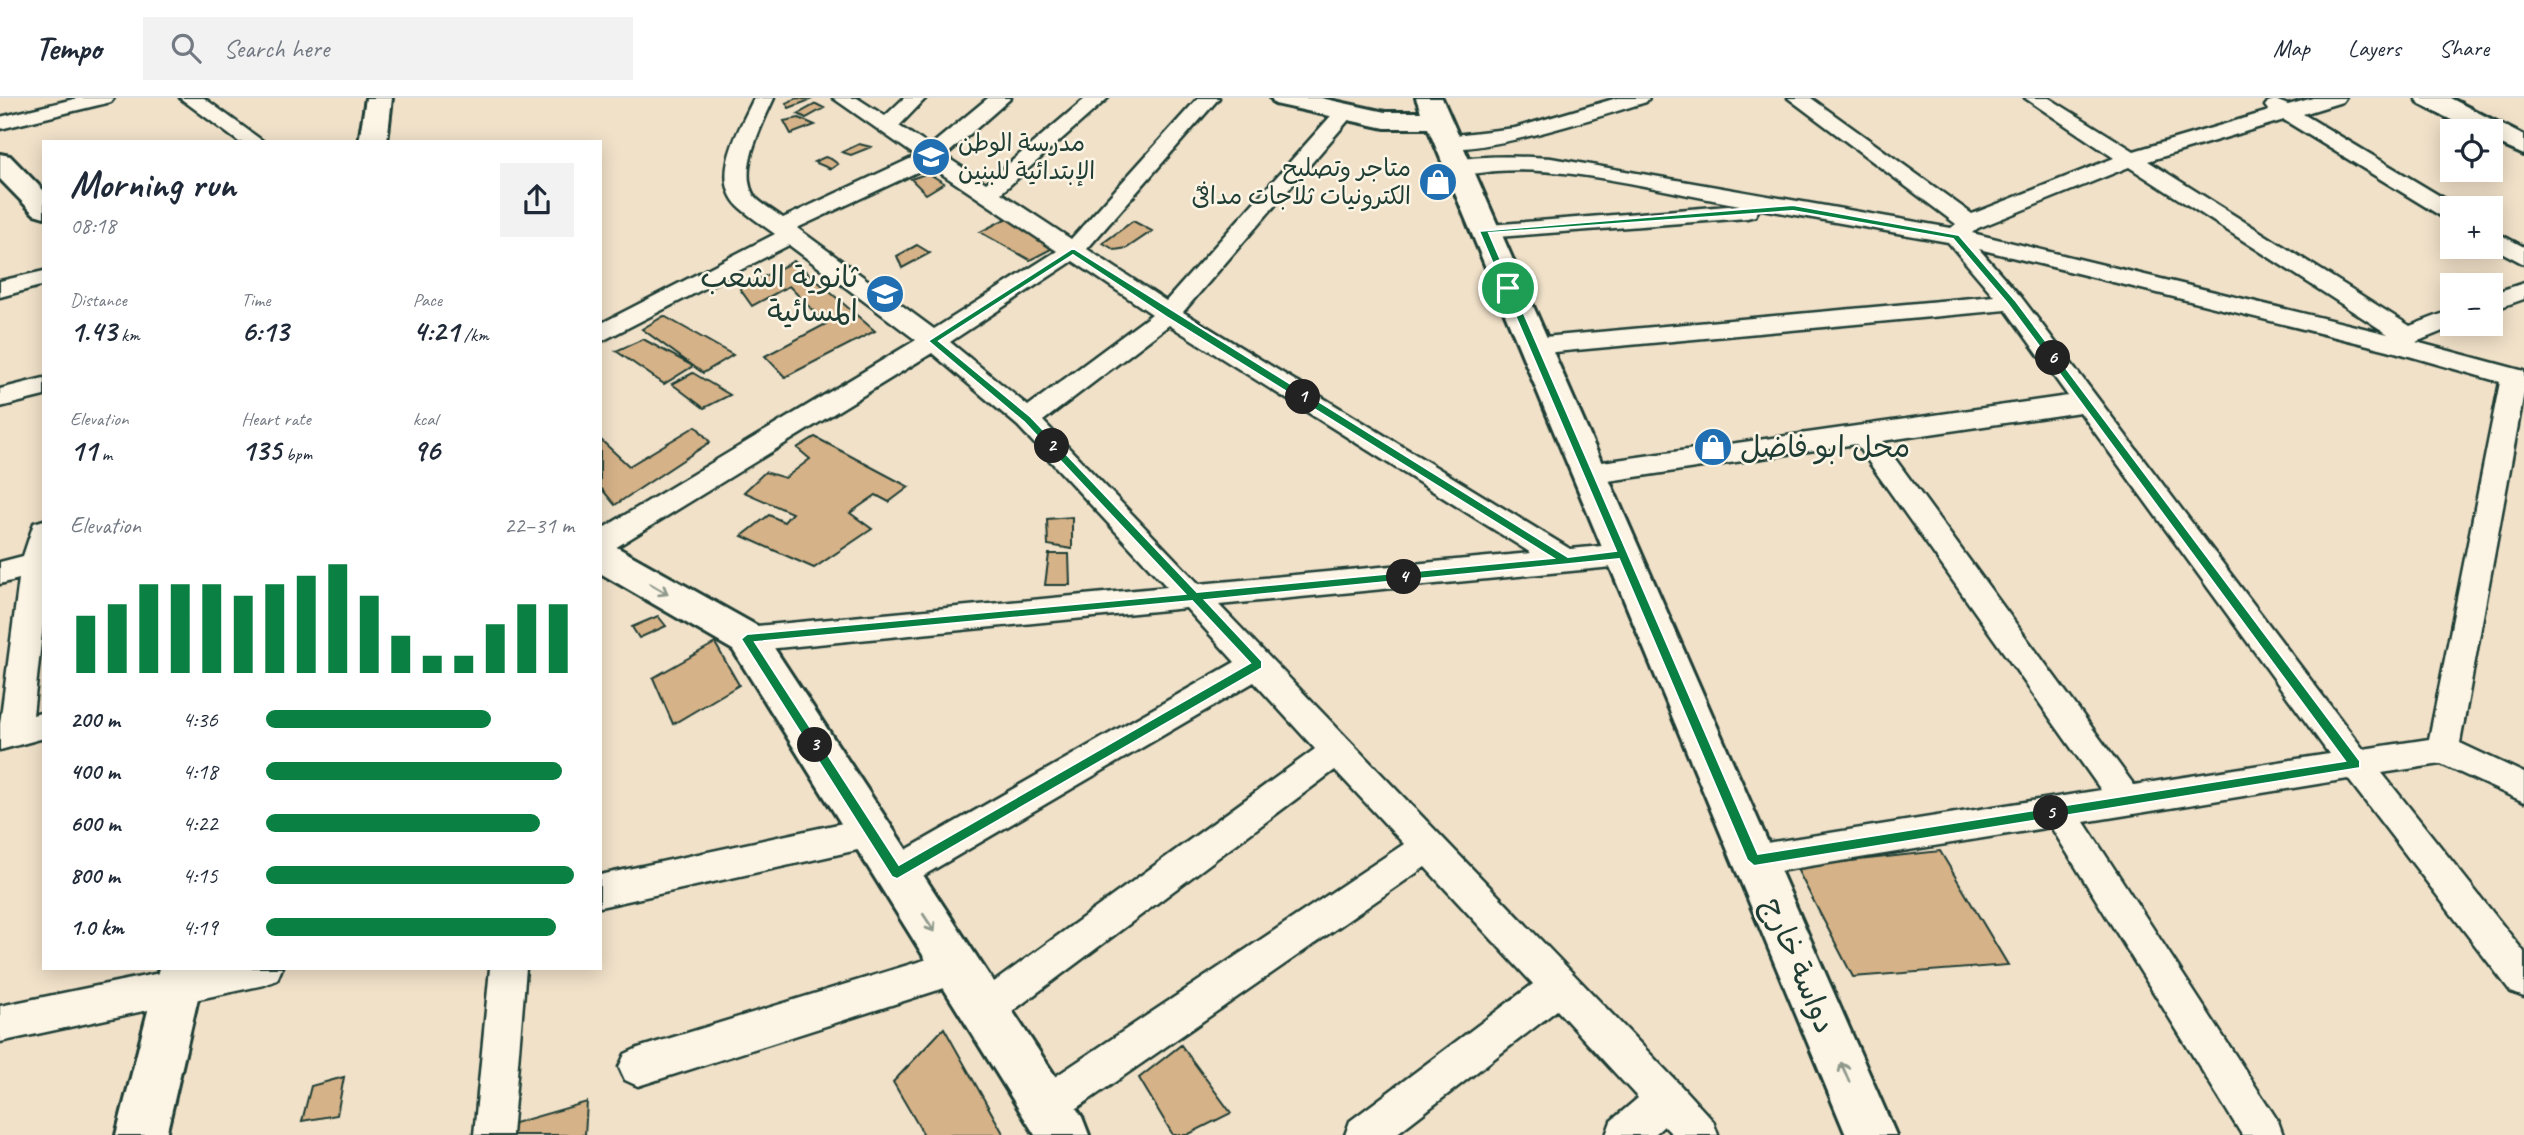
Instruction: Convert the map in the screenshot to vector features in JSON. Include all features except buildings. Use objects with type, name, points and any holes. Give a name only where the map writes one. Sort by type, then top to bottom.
[{"type":"street","points":[[0,123],[104,98]]},
{"type":"street","points":[[190,98],[250,140]]},
{"type":"street","points":[[373,140],[379,98]]},
{"type":"street","points":[[764,98],[742,151],[736,181],[746,201],[933,341],[1027,420],[1699,1135]]},
{"type":"street","points":[[843,98],[1168,314],[1566,561]]},
{"type":"street","points":[[887,126],[916,98]]},
{"type":"street","points":[[602,333],[785,231],[931,157],[1001,98]]},
{"type":"street","points":[[987,194],[1098,98]]},
{"type":"street","points":[[602,543],[933,341],[1073,251],[1209,98]]},
{"type":"street","points":[[1284,98],[1345,112],[1408,122],[1443,133],[1511,163],[1551,165],[1793,208],[1963,230],[2399,339],[2521,381],[2443,750]]},
{"type":"street","points":[[1443,133],[1517,134],[1639,98]]},
{"type":"street","points":[[1798,98],[1963,230],[2012,302],[2355,764],[2524,980]]},
{"type":"street","points":[[2035,98],[2131,159],[2399,339]]},
{"type":"street","points":[[2262,98],[2440,206]]},
{"type":"street","points":[[1963,230],[2131,159],[2335,98]]},
{"type":"street","points":[[2429,98],[2524,147]]},
{"type":"street","points":[[1027,420],[1168,314],[1345,112]]},
{"type":"street","name":"دواسة خارج","points":[[1443,133],[1871,1135]]},
{"type":"street","points":[[1,163],[42,206]]},
{"type":"street","points":[[1484,231],[1793,208]]},
{"type":"street","points":[[2503,244],[2524,257]]},
{"type":"street","points":[[0,289],[42,278]]},
{"type":"street","points":[[2503,298],[2524,291]]},
{"type":"street","points":[[1533,346],[2012,302]]},
{"type":"street","points":[[2399,339],[2440,323]]},
{"type":"street","points":[[0,398],[42,388]]},
{"type":"street","points":[[1588,474],[2086,402]]},
{"type":"street","points":[[1864,436],[2127,801]]},
{"type":"street","points":[[20,731],[42,543]]},
{"type":"street","points":[[747,639],[1623,555]]},
{"type":"street","points":[[602,556],[747,639],[1055,1121],[1428,846]]},
{"type":"street","points":[[0,573],[39,563]]},
{"type":"street","points":[[897,873],[1258,664]]},
{"type":"street","points":[[985,1010],[1338,750]]},
{"type":"street","points":[[1754,860],[2443,750],[2524,788]]},
{"type":"street","points":[[2059,811],[2264,1135]]},
{"type":"street","points":[[602,891],[871,832]]},
{"type":"street","points":[[638,1068],[957,967]]},
{"type":"street","points":[[0,1024],[180,978],[247,970]]},
{"type":"street","points":[[493,1135],[508,970]]},
{"type":"street","points":[[141,1135],[180,978]]},
{"type":"street","points":[[1364,1135],[1559,986]]},
{"type":"street","points":[[1625,1135],[1666,1099]]},
{"type":"place","name":"مدرسة الوطن الإبتدائية للبنين","points":[[931,157]]},
{"type":"place","name":"متاجر وتصليح الكترونيات ثلاجات مدافئ","points":[[1438,182]]},
{"type":"place","name":"ثانوية الشعب المسائية","points":[[885,294]]},
{"type":"place","name":"محل ابو فاضل","points":[[1713,447]]},
{"type":"route","points":[[1508,288],[1484,231],[1793,208],[1956,236],[2012,302],[2355,764],[1754,860],[1623,555],[1566,561],[1195,597],[1258,664],[897,873],[747,639],[1195,597],[1027,420],[933,341],[1073,251],[1168,314],[1566,561],[1623,555],[1508,288]]}]
